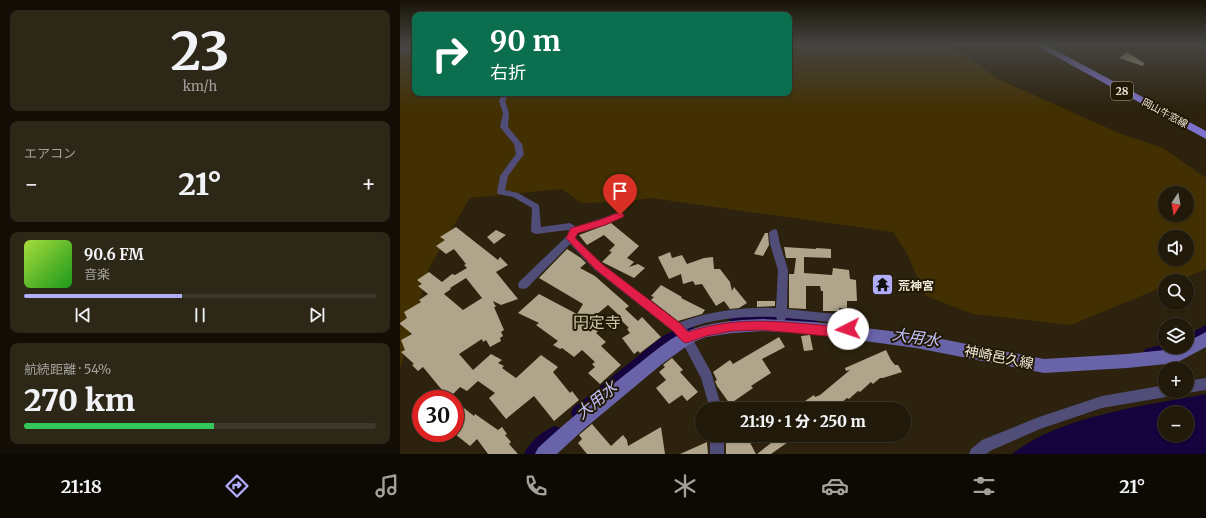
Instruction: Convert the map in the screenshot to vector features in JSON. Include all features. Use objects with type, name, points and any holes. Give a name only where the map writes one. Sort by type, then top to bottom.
[{"type":"main road","name":"岡山牛窓線","points":[[1078,66],[1206,136]]},
{"type":"main road","name":"神崎邑久線","points":[[544,454],[578,423],[657,359],[682,333],[762,325],[781,319],[849,328],[1044,366],[1127,361],[1176,356],[1206,339]]},
{"type":"street","points":[[504,96],[502,101],[506,113],[504,127],[518,144],[520,154],[510,165],[501,181],[502,192],[515,195],[536,207],[536,231],[570,226],[572,234],[598,267],[682,333],[708,376],[714,402]]},
{"type":"street","points":[[523,285],[572,234],[620,215]]},
{"type":"street","points":[[774,232],[775,244],[783,270],[781,319]]},
{"type":"street","points":[[1194,386],[1206,384]]},
{"type":"street","points":[[976,454],[987,445],[1038,423],[1102,402],[1158,392]]},
{"type":"street","points":[[717,442],[717,454]]},
{"type":"shaded area","points":[[400,66],[412,66],[412,96],[792,96],[792,66],[980,66],[998,79],[1121,134],[1163,148],[1206,178],[1206,269],[1194,274],[1158,274],[1158,289],[1071,325],[973,314],[926,296],[906,252],[893,232],[651,198],[623,202],[581,203],[562,189],[470,198],[429,268],[400,369]]},
{"type":"shaded area","points":[[1206,394],[1206,454],[1012,454],[1032,441],[1079,421],[1131,408],[1185,398],[1194,398],[1194,396]]},
{"type":"building","points":[[611,223],[639,246],[627,258],[634,262],[629,267],[638,264],[645,268],[634,278],[602,262],[612,252],[609,251],[615,245],[604,235],[587,245],[579,235]]},
{"type":"building","points":[[456,227],[498,260],[500,257],[508,265],[496,272],[518,299],[501,305],[493,301],[504,330],[501,332],[503,336],[500,338],[501,341],[490,347],[486,340],[483,342],[482,339],[459,354],[473,370],[491,354],[502,360],[498,363],[504,366],[502,368],[516,378],[541,355],[558,367],[553,372],[570,393],[572,391],[579,400],[554,421],[534,396],[506,419],[489,398],[495,393],[478,381],[467,391],[460,387],[457,390],[442,390],[423,367],[418,371],[412,365],[414,364],[401,352],[405,350],[401,340],[412,334],[400,324],[407,318],[404,312],[421,302],[419,300],[428,294],[418,286],[422,284],[417,280],[429,272],[442,282],[452,274],[455,275],[467,268],[464,265],[466,264],[454,249],[446,254],[436,246],[445,240],[440,237]],"holes":[[[466,278],[482,298],[463,310],[444,294],[451,289],[450,288]]]},
{"type":"building","points":[[496,230],[506,235],[494,244],[487,237]]},
{"type":"building","points":[[765,233],[768,233],[769,245],[763,256],[754,254]]},
{"type":"building","points":[[784,247],[831,249],[831,258],[804,257],[804,273],[832,275],[833,268],[849,270],[850,279],[856,280],[857,301],[847,301],[847,308],[839,308],[839,311],[823,311],[823,291],[821,291],[820,286],[806,286],[806,309],[789,308],[789,274],[794,274],[796,258],[786,258]]},
{"type":"building","points":[[567,249],[586,263],[580,268],[595,276],[629,306],[625,309],[638,321],[642,317],[661,337],[640,353],[638,351],[634,354],[622,338],[630,333],[627,329],[629,328],[619,318],[621,317],[608,305],[590,320],[600,329],[596,333],[606,342],[601,346],[621,365],[600,384],[588,373],[595,367],[592,364],[595,362],[582,350],[574,357],[562,348],[560,349],[553,345],[558,341],[536,325],[539,323],[518,313],[539,294],[577,314],[583,304],[539,278]]},
{"type":"building","points":[[670,252],[672,258],[682,255],[687,264],[704,258],[713,257],[714,269],[720,269],[730,282],[732,291],[734,287],[747,303],[739,308],[730,309],[724,301],[716,306],[702,284],[695,285],[693,281],[683,284],[681,274],[669,279],[658,257]]},
{"type":"building","points":[[661,285],[682,297],[681,298],[705,310],[702,314],[678,321],[651,300],[654,297],[651,296]]},
{"type":"building","points":[[757,301],[775,301],[775,306],[757,307]]},
{"type":"building","points":[[810,335],[813,350],[804,351],[801,336]]},
{"type":"building","points":[[779,337],[785,347],[762,359],[771,373],[751,386],[753,388],[733,402],[729,402],[717,386],[715,381],[717,380],[713,372],[730,360],[733,364]]},
{"type":"building","points":[[886,350],[891,360],[895,365],[898,365],[902,372],[880,378],[873,384],[871,382],[860,392],[858,391],[849,399],[847,398],[842,402],[804,402],[814,395],[815,397],[820,395],[850,370],[846,371],[845,368]]},
{"type":"building","points":[[672,358],[683,370],[680,372],[698,392],[687,401],[682,395],[669,404],[656,388],[666,380],[659,372],[665,367],[663,365]]},
{"type":"building","points":[[464,408],[474,416],[475,414],[498,430],[502,427],[507,434],[505,435],[511,442],[509,444],[518,454],[488,454],[477,439],[470,446],[464,441]]},
{"type":"building","points":[[592,424],[611,446],[623,435],[627,440],[628,446],[661,427],[665,454],[587,454],[578,443],[582,439],[579,435]]},
{"type":"building","points":[[707,442],[708,454],[680,454]]},
{"type":"building","points":[[726,442],[750,442],[756,454],[726,454]]},
{"type":"building","points":[[788,442],[771,454],[757,454],[771,443]]},
{"type":"waterway","name":"大用水","points":[[734,317],[766,317],[812,323]]},
{"type":"waterway","name":"大用水","points":[[578,413],[667,340],[688,328]]},
{"type":"waterway","name":"大用水","points":[[1194,337],[1206,330]]},
{"type":"waterway","name":"大用水","points":[[1149,353],[1158,351]]},
{"type":"waterway","name":"大用水","points":[[531,454],[555,433]]},
{"type":"place","name":"荒神宮","points":[[882,285]]},
{"type":"district","name":"円定寺","points":[[597,322]]},
{"type":"route","points":[[620,215],[574,231],[570,238],[598,267],[677,328],[686,338],[706,331],[732,327],[762,325],[813,328],[848,333],[848,329]]}]
